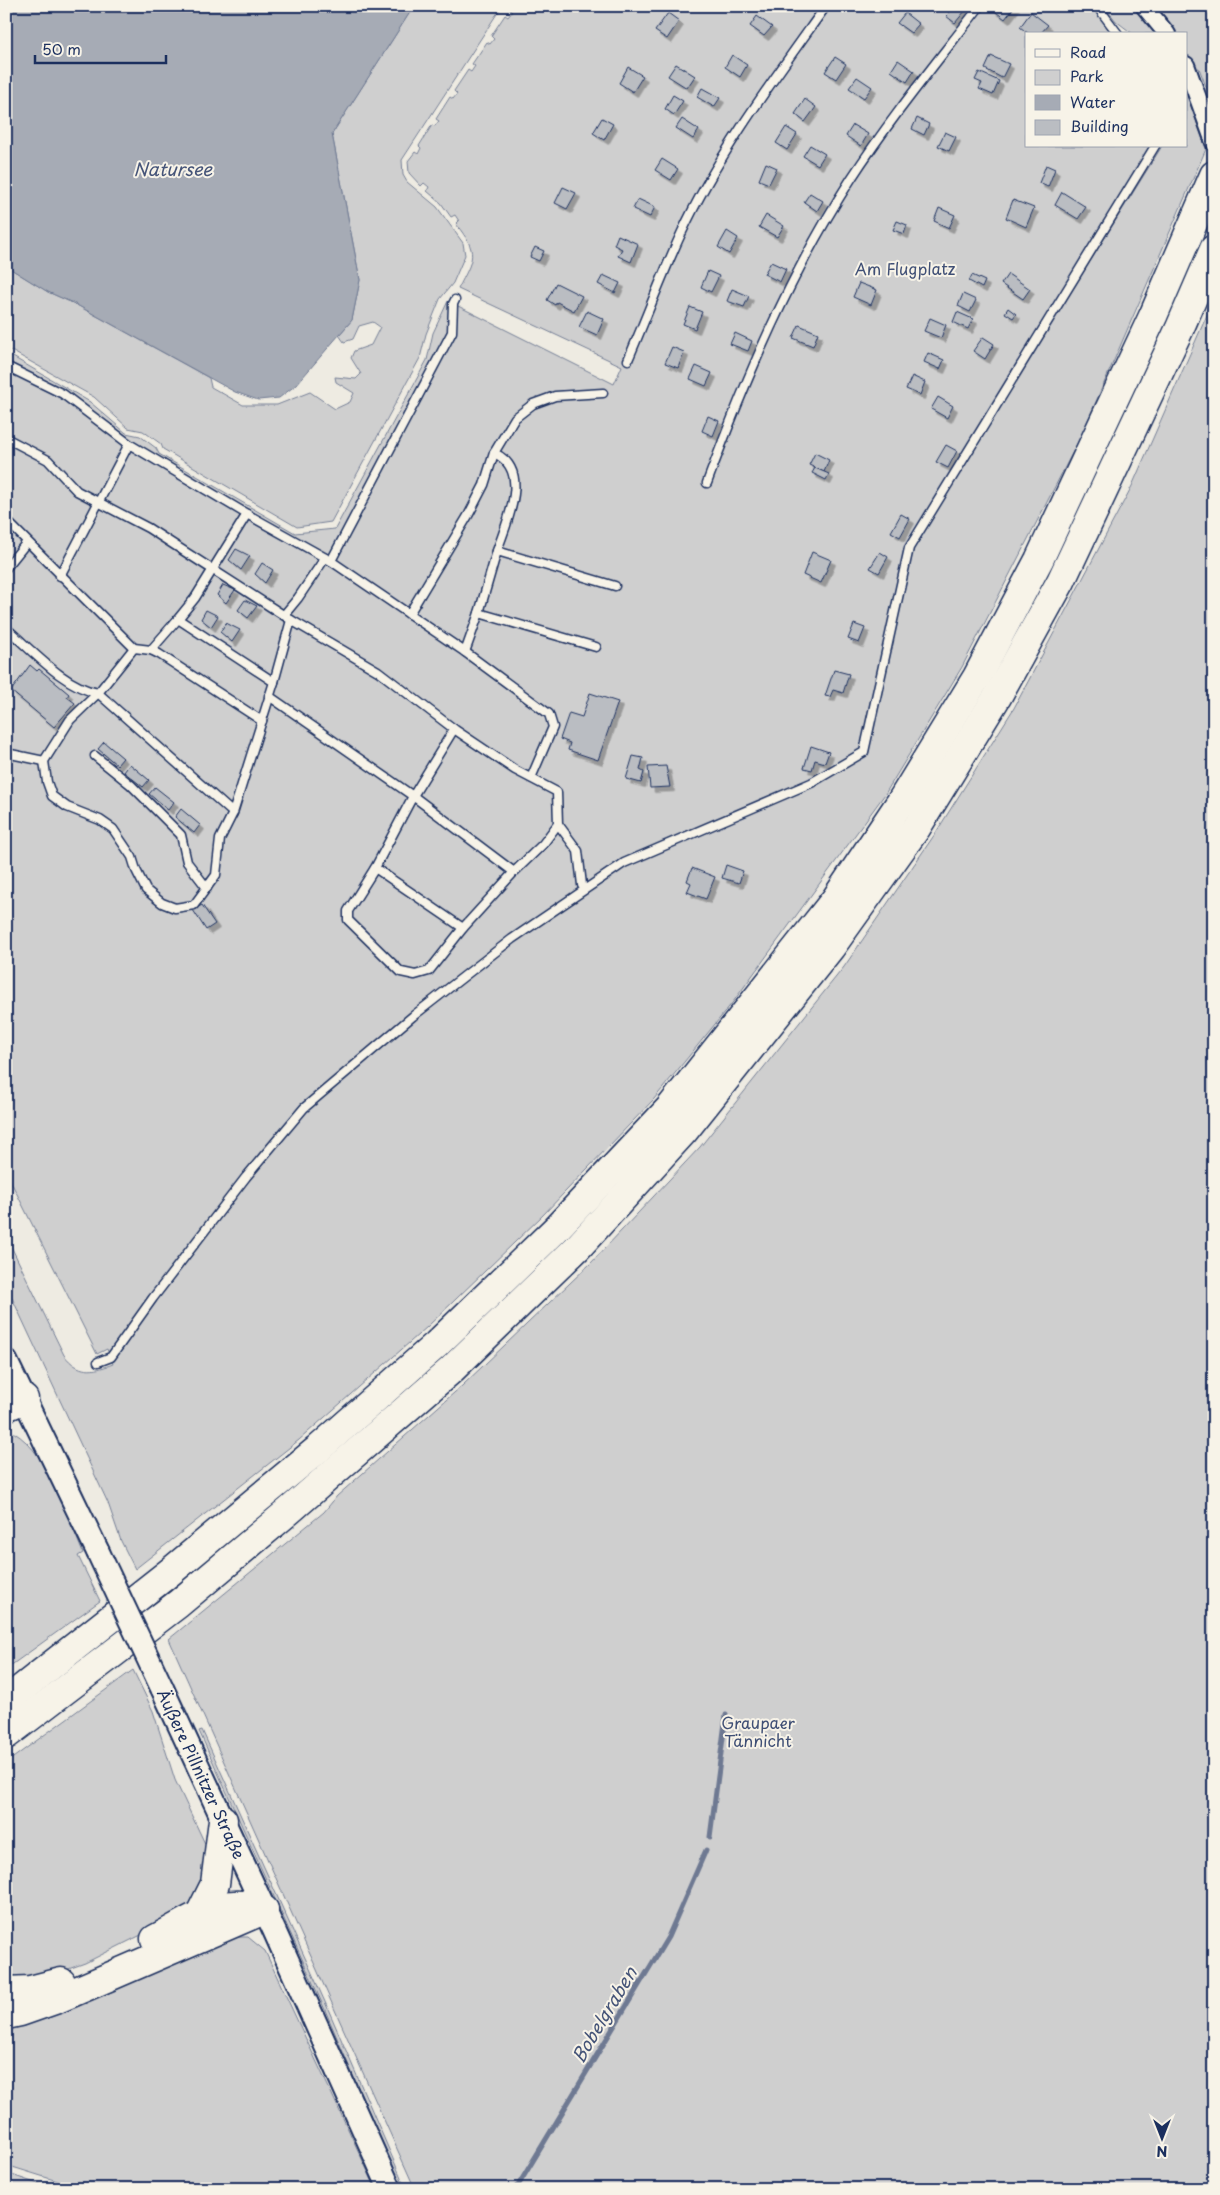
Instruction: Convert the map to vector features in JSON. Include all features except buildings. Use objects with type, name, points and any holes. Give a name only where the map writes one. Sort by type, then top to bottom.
[{"type":"highway","points":[[10,1697],[170,1572],[317,1450],[437,1344],[555,1230],[670,1108],[835,900],[900,803],[977,677],[1039,560],[1154,314],[1214,175]]},
{"type":"highway","points":[[6,1735],[178,1604],[290,1510],[451,1370],[577,1248],[684,1130],[831,947],[917,827],[998,697],[1061,581],[1175,339],[1214,249]]},
{"type":"highway","points":[[199,1916],[215,1884],[223,1820]]},
{"type":"highway","points":[[6,1991],[30,1990],[65,1980],[150,1941],[216,1907],[236,1903],[248,1904],[264,1910]]},
{"type":"highway","points":[[6,2015],[60,1998],[264,1910]]},
{"type":"main road","name":"Äußere Pillnitzer Straße","points":[[6,1361],[14,1395],[98,1552],[223,1820],[390,2189]]},
{"type":"street","points":[[1144,6],[1165,32]]},
{"type":"street","points":[[1188,70],[1214,142]]},
{"type":"lane","points":[[628,360],[682,233],[718,165],[760,98],[826,6]]},
{"type":"lane","points":[[707,483],[734,411],[782,302],[817,237],[851,179],[886,128],[980,6]]},
{"type":"lane","points":[[1097,6],[1116,32]]},
{"type":"lane","points":[[98,1362],[111,1357],[153,1298],[240,1185],[304,1108],[413,1016],[512,938],[624,863],[811,783],[864,752],[909,548],[1154,148]]},
{"type":"lane","points":[[134,648],[98,693],[70,720],[44,761],[47,782],[52,796],[67,807],[100,820],[113,829],[132,856],[136,870],[146,890],[162,903],[174,908],[194,905],[216,875],[220,839],[233,813],[274,682],[288,618],[298,598],[328,559],[452,332],[453,304],[455,300]]},
{"type":"lane","points":[[6,366],[63,394],[129,444],[247,514],[328,559],[465,652],[549,714],[554,727],[530,778]]},
{"type":"lane","points":[[409,614],[469,514],[484,484],[494,453],[515,418],[533,404],[555,396],[603,393]]},
{"type":"lane","points":[[6,438],[48,460],[77,491],[148,528],[213,568],[288,618],[378,671],[454,729],[530,778],[557,792],[558,824],[578,851],[582,885]]},
{"type":"lane","points":[[60,576],[129,444]]},
{"type":"lane","points":[[465,652],[479,613],[514,496],[515,484],[512,469],[501,456],[494,453]]},
{"type":"lane","points":[[151,650],[195,598],[247,514]]},
{"type":"lane","points":[[6,520],[134,648],[151,650],[262,721]]},
{"type":"lane","points":[[6,568],[27,542]]},
{"type":"lane","points":[[497,551],[615,586]]},
{"type":"lane","points":[[479,613],[596,647]]},
{"type":"lane","points":[[178,619],[274,682]]},
{"type":"lane","points":[[6,628],[71,683],[86,691],[98,693],[233,813]]},
{"type":"lane","points":[[269,696],[413,796],[514,872]]},
{"type":"lane","points":[[454,729],[413,796],[375,868],[348,911],[348,920],[401,972],[415,975],[430,971],[463,928],[514,872],[543,844],[558,824]]},
{"type":"lane","points":[[6,753],[44,761]]},
{"type":"lane","points":[[95,756],[131,785],[181,836],[186,862],[207,888]]},
{"type":"lane","points":[[375,868],[463,928]]},
{"type":"green space","points":[[414,6],[502,6],[402,160],[403,175],[407,182],[437,207],[463,243],[465,255],[453,283],[440,299],[426,334],[420,358],[331,522],[297,527],[163,449],[161,444],[143,431],[128,428],[94,397],[6,348],[6,266],[48,292],[75,304],[209,378],[211,387],[243,405],[277,405],[310,392],[335,409],[350,402],[354,393],[336,382],[335,377],[356,379],[361,374],[351,358],[354,351],[371,345],[380,327],[373,322],[359,326],[353,339],[344,342],[339,335],[352,320],[360,280],[332,134]]},
{"type":"green space","name":"Am Flugplatz","points":[[511,6],[1091,6],[1110,32],[1025,32],[1025,148],[1150,148],[1055,301],[1063,305],[1161,148],[1188,148],[1188,97],[1206,149],[1081,436],[962,667],[885,794],[733,1002],[654,1099],[543,1215],[427,1327],[299,1440],[135,1569],[121,1541],[108,1503],[6,1285],[6,1236],[64,1355],[75,1366],[86,1370],[99,1369],[113,1364],[107,1349],[97,1354],[6,1172],[6,353],[90,402],[126,433],[140,436],[156,448],[159,454],[295,533],[335,529],[427,360],[433,333],[448,301],[614,384],[622,366],[458,289],[468,270],[472,256],[471,249],[456,224],[459,221],[455,215],[451,217],[441,203],[427,191],[429,187],[424,183],[421,186],[409,173],[408,161],[415,152],[418,154],[421,148],[419,146],[432,125],[435,126],[439,121],[436,119],[450,97],[453,99],[457,94],[454,91],[468,70],[471,72],[475,66],[472,64],[487,42],[490,44],[494,39],[491,36],[505,15],[508,17],[512,12],[509,9]]},
{"type":"green space","points":[[1104,6],[1136,6],[1156,32],[1130,32],[1116,21]]},
{"type":"green space","points":[[1153,6],[1214,6],[1214,103],[1199,68],[1196,69],[1188,56],[1188,32],[1172,32]]},
{"type":"green space","name":"Graupaer Tännicht","points":[[1214,299],[1214,2186],[1205,2189],[415,2189],[169,1639],[324,1512],[337,1496],[463,1385],[591,1263],[700,1147],[844,967],[935,834],[1014,708],[1132,486]]},
{"type":"green space","points":[[6,1429],[20,1437],[33,1449],[54,1482],[83,1553],[78,1556],[100,1601],[6,1669]]},
{"type":"green space","points":[[133,1670],[153,1711],[175,1780],[208,1850],[211,1868],[191,1910],[85,1963],[49,1976],[6,1978],[6,1763]]},
{"type":"green space","points":[[202,1730],[325,2002],[406,2189],[402,2189],[322,2003],[199,1731]]},
{"type":"green space","points":[[231,1937],[248,1937],[265,1951],[376,2189],[83,2189],[6,2165],[6,2022]]},
{"type":"green space","points":[[6,2173],[50,2188],[52,2189],[6,2189]]},
{"type":"water","name":"Natursee","points":[[6,6],[414,6],[332,134],[360,280],[352,320],[296,385],[279,398],[258,400],[235,392],[75,304],[48,292],[6,266]]},
{"type":"waterway","name":"Bobelgraben","points":[[710,1837],[726,1715]]},
{"type":"waterway","name":"Bobelgraben","points":[[516,2189],[668,1937],[706,1850]]}]
